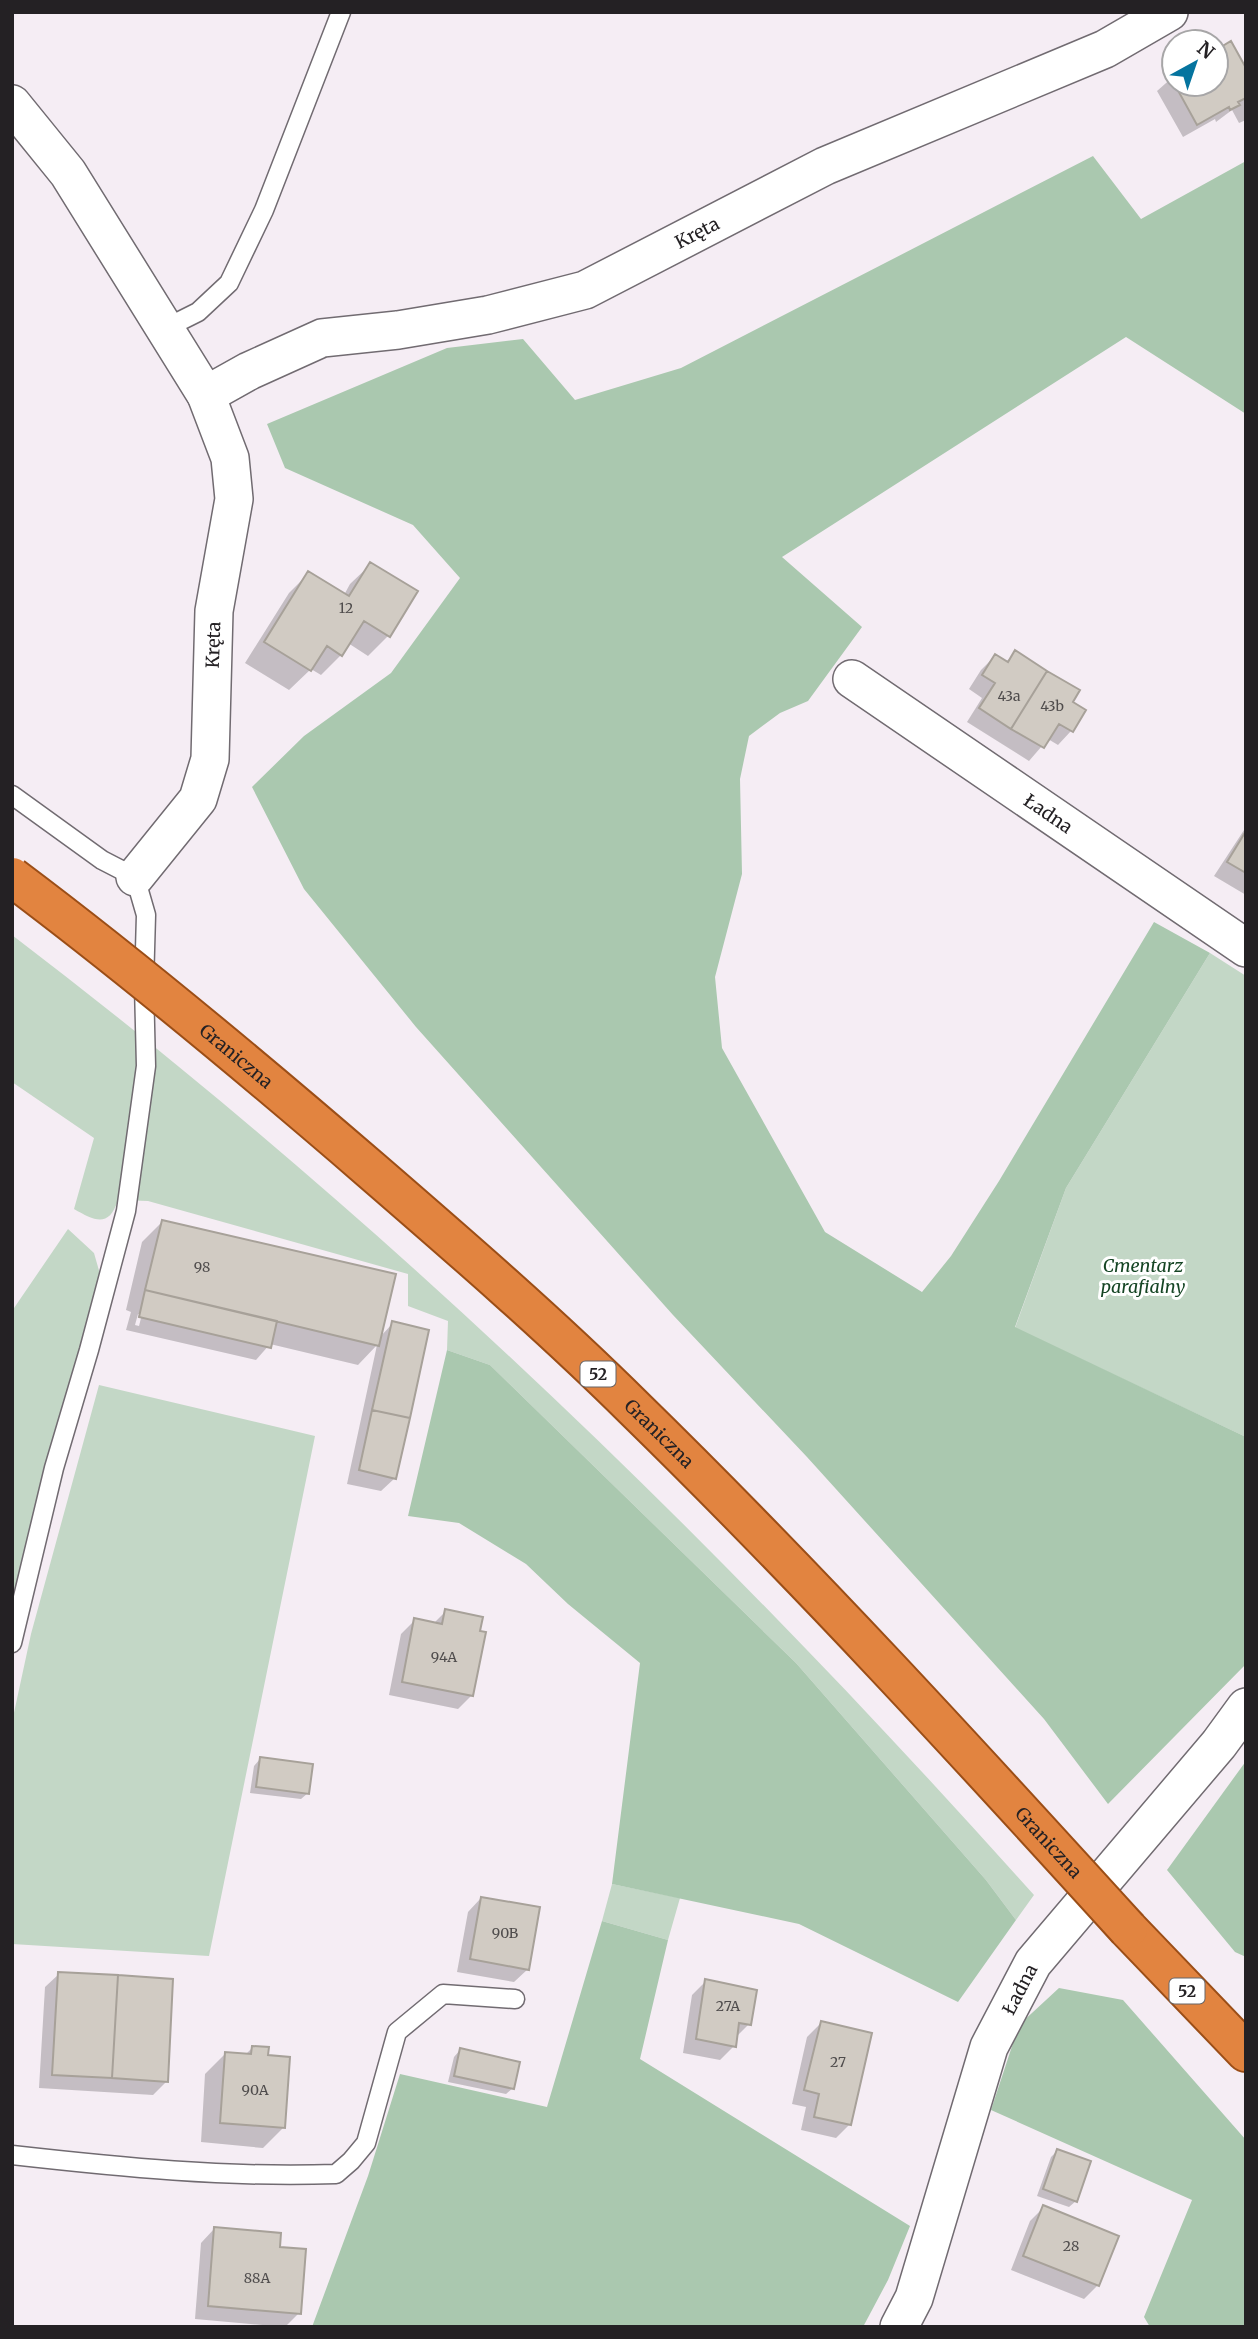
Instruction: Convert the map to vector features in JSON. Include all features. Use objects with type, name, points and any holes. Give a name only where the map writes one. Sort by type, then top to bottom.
[{"type":"highway","name":"Graniczna","points":[[12,877],[232,1050],[484,1268],[622,1397],[843,1619],[1128,1929],[1246,2052]]},
{"type":"street","name":"Kręta","points":[[206,395],[249,371],[322,338],[398,330],[488,315],[585,290],[825,166],[1105,49],[1169,12]]},
{"type":"street","name":"Kręta","points":[[12,104],[68,173],[206,395],[230,458],[234,499],[214,611],[210,760],[198,799],[135,877]]},
{"type":"street","name":"Ładna","points":[[852,679],[1246,948]]},
{"type":"street","name":"Ładna","points":[[899,2327],[914,2298],[989,2047],[1033,1963],[1219,1744],[1246,1707]]},
{"type":"lane","points":[[164,328],[198,312],[229,283],[264,210],[341,12]]},
{"type":"lane","points":[[12,794],[102,860],[135,877],[146,915],[146,1066],[126,1211],[54,1468],[12,1643]]},
{"type":"lane","points":[[12,2154],[85,2163],[228,2174],[335,2174],[351,2161],[366,2143],[397,2032],[443,1994],[515,1999]]},
{"type":"green space","points":[[1093,156],[1141,219],[1246,161],[1246,414],[1126,337],[782,557],[862,627],[808,701],[780,713],[749,736],[740,779],[742,874],[715,977],[722,1048],[825,1232],[922,1292],[951,1256],[999,1181],[1154,922],[1210,953],[1066,1188],[1015,1327],[1246,1437],[1246,1664],[1108,1804],[1044,1719],[807,1457],[673,1315],[416,1027],[304,889],[252,787],[304,736],[391,673],[460,578],[413,525],[285,468],[267,424],[447,348],[523,339],[575,400],[681,368]]},
{"type":"green space","points":[[12,935],[150,1043],[285,1156],[417,1272],[546,1391],[672,1513],[916,1765],[1034,1895],[1016,1920],[986,1880],[796,1663],[490,1365],[447,1350],[448,1321],[408,1306],[408,1274],[148,1201],[118,1200],[110,1215],[100,1220],[74,1209],[94,1138],[12,1082]]},
{"type":"green space","name":"Cmentarz parafialny","points":[[1210,953],[1246,976],[1246,1437],[1015,1328],[1066,1188]]},
{"type":"green space","points":[[68,1229],[94,1253],[100,1274],[47,1468],[12,1613],[12,1311]]},
{"type":"green space","points":[[447,1350],[490,1365],[796,1663],[986,1880],[1016,1920],[958,2002],[799,1924],[612,1884],[640,1663],[568,1604],[526,1564],[459,1523],[408,1516]]},
{"type":"green space","points":[[99,1385],[315,1436],[209,1956],[12,1944],[12,1722],[31,1634]]},
{"type":"green space","points":[[1246,1761],[1246,1957],[1235,1952],[1167,1870]]},
{"type":"green space","points":[[612,1884],[680,1898],[668,1940],[602,1921]]},
{"type":"green space","points":[[602,1921],[668,1940],[640,2059],[910,2226],[888,2280],[863,2327],[312,2327],[368,2176],[400,2074],[547,2107]]},
{"type":"green space","points":[[1059,1988],[1123,2000],[1246,2140],[1246,2327],[1150,2327],[1144,2317],[1192,2200],[991,2110],[1019,2025]]},
{"type":"building","points":[[1231,41],[1246,68],[1246,98],[1238,102],[1240,105],[1230,110],[1229,107],[1197,125],[1182,98],[1230,98]]},
{"type":"building","points":[[370,562],[418,591],[390,637],[364,621],[342,656],[327,646],[311,671],[264,642],[308,571],[349,596]]},
{"type":"building","points":[[1015,650],[1047,671],[1011,729],[979,708],[995,683],[982,675],[995,654],[1008,662]]},
{"type":"building","points":[[1047,671],[1080,690],[1073,702],[1086,710],[1073,732],[1059,724],[1044,748],[1011,729]]},
{"type":"building","points":[[1246,831],[1246,873],[1227,862]]},
{"type":"building","points":[[162,1220],[396,1274],[379,1346],[145,1290]]},
{"type":"building","points":[[145,1290],[277,1321],[271,1348],[139,1317]]},
{"type":"building","points":[[392,1321],[429,1330],[410,1418],[372,1410]]},
{"type":"building","points":[[372,1410],[410,1418],[396,1479],[359,1470]]},
{"type":"building","points":[[445,1609],[483,1617],[480,1631],[486,1632],[473,1696],[402,1682],[414,1618],[442,1624]]},
{"type":"building","points":[[260,1757],[313,1764],[309,1794],[256,1787]]},
{"type":"building","points":[[481,1897],[540,1907],[529,1970],[470,1959]]},
{"type":"building","points":[[58,1972],[118,1975],[112,2078],[52,2075]]},
{"type":"building","points":[[118,1975],[173,1979],[168,2082],[112,2078]]},
{"type":"building","points":[[705,1979],[757,1990],[751,2025],[739,2023],[736,2047],[696,2039]]},
{"type":"building","points":[[821,2021],[872,2033],[851,2125],[814,2117],[819,2094],[804,2090]]},
{"type":"building","points":[[252,2046],[269,2047],[268,2055],[290,2057],[285,2128],[220,2123],[225,2052],[251,2054]]},
{"type":"building","points":[[460,2048],[520,2062],[514,2089],[454,2076]]},
{"type":"building","points":[[1057,2149],[1091,2161],[1077,2202],[1043,2189]]},
{"type":"building","points":[[1043,2205],[1119,2236],[1099,2286],[1023,2256]]},
{"type":"building","points":[[214,2227],[281,2233],[280,2247],[306,2249],[301,2314],[208,2306]]}]
